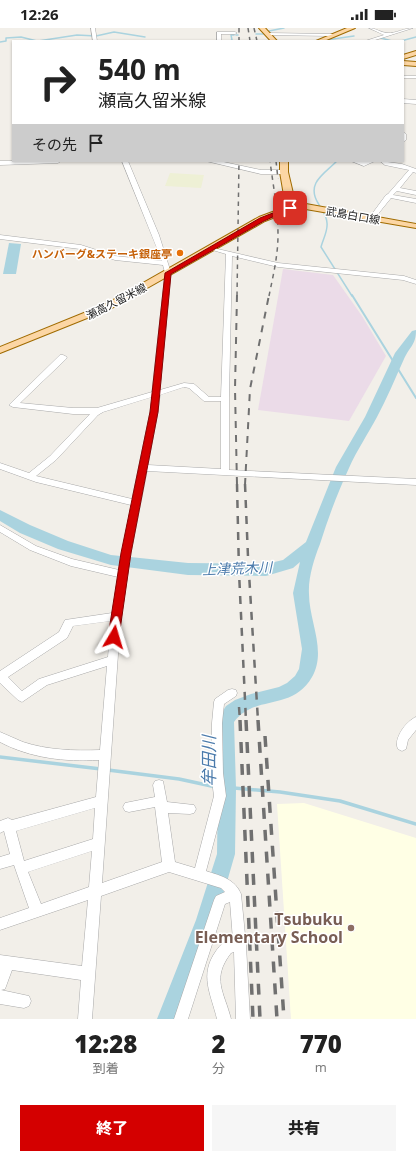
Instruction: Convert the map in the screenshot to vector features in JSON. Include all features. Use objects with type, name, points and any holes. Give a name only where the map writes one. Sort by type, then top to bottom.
[{"type":"main road","points":[[262,28],[273,40]]},
{"type":"main road","points":[[321,40],[352,28]]},
{"type":"main road","points":[[404,57],[414,54]]},
{"type":"main road","points":[[404,63],[416,64]]},
{"type":"main road","points":[[284,162],[284,172],[291,204]]},
{"type":"main road","name":"武島白口線","points":[[291,204],[416,226]]},
{"type":"main road","name":"瀬高久留米線","points":[[0,350],[109,306],[268,216],[290,208],[291,204]]},
{"type":"street","points":[[93,28],[95,40]]},
{"type":"street","points":[[310,28],[310,35],[312,40]]},
{"type":"street","points":[[372,28],[388,35]]},
{"type":"street","points":[[370,40],[410,28]]},
{"type":"street","points":[[219,40],[219,33],[235,33]]},
{"type":"street","points":[[268,34],[332,35]]},
{"type":"street","points":[[404,53],[414,54]]},
{"type":"street","points":[[404,77],[416,77]]},
{"type":"street","points":[[404,101],[416,102]]},
{"type":"street","points":[[0,163],[29,162]]},
{"type":"street","points":[[86,1019],[111,660],[122,574],[154,412],[168,273],[166,263],[125,162]]},
{"type":"street","points":[[220,162],[254,168],[261,172],[284,172]]},
{"type":"street","points":[[357,162],[364,164],[369,162]]},
{"type":"street","points":[[386,162],[412,172],[416,177]]},
{"type":"street","points":[[372,218],[388,196],[397,189],[412,172]]},
{"type":"street","points":[[397,189],[416,193]]},
{"type":"street","points":[[388,196],[416,201]]},
{"type":"street","points":[[0,237],[81,246],[115,258],[166,263]]},
{"type":"street","points":[[211,248],[278,265],[404,278],[416,282]]},
{"type":"street","points":[[225,472],[225,399],[229,253]]},
{"type":"street","points":[[63,357],[14,405],[73,412],[99,411],[188,384],[207,399],[225,399]]},
{"type":"street","points":[[30,476],[53,458],[99,411]]},
{"type":"street","points":[[0,466],[30,476],[36,480],[136,503]]},
{"type":"street","points":[[142,468],[416,482]]},
{"type":"street","points":[[0,528],[34,548],[71,562],[122,574]]},
{"type":"street","points":[[111,660],[43,682],[22,697],[0,677],[63,635],[68,628],[69,623],[116,616]]},
{"type":"street","points":[[199,875],[220,796],[217,773],[217,723],[219,702],[232,693]]},
{"type":"street","points":[[402,746],[403,738],[416,722]]},
{"type":"street","points":[[0,738],[31,750],[86,756],[105,755]]},
{"type":"street","points":[[159,785],[168,866]]},
{"type":"street","points":[[37,911],[4,827],[102,801]]},
{"type":"street","points":[[129,807],[161,804],[190,809]]},
{"type":"street","points":[[0,863],[19,863],[99,843]]},
{"type":"street","points":[[0,924],[168,866],[225,883],[235,894],[240,945],[243,1019]]},
{"type":"street","points":[[181,1019],[220,900],[235,894]]},
{"type":"street","points":[[224,1019],[213,980],[212,970],[218,957],[227,947],[240,945]]},
{"type":"street","points":[[0,984],[4,963],[89,974]]},
{"type":"street","points":[[0,997],[24,1001]]},
{"type":"shaded area","points":[[170,173],[204,175],[201,188],[165,186]]},
{"type":"shaded area","points":[[283,269],[333,275],[362,316],[386,356],[349,421],[258,410]]},
{"type":"shaded area","name":"Tsubuku Elementary School","points":[[304,803],[416,838],[416,1019],[291,1019],[277,804]]},
{"type":"water","points":[[9,243],[21,244],[16,274],[3,274]]},
{"type":"waterway","points":[[269,31],[284,28]]},
{"type":"waterway","points":[[44,40],[77,35],[96,36],[114,32],[145,37]]},
{"type":"waterway","points":[[256,34],[264,34]]},
{"type":"waterway","points":[[232,40],[231,35],[234,35]]},
{"type":"waterway","points":[[326,40],[354,36]]},
{"type":"waterway","points":[[0,42],[6,41],[6,38],[21,37],[33,40]]},
{"type":"waterway","points":[[404,40],[416,37]]},
{"type":"waterway","points":[[381,38],[388,40]]},
{"type":"waterway","points":[[336,162],[318,179],[314,190],[318,203],[327,220],[327,229],[321,247],[352,296]]},
{"type":"waterway","points":[[352,295],[416,398]]},
{"type":"waterway","name":"上津荒木川","points":[[312,545],[343,467],[371,417],[401,353],[416,333]]},
{"type":"waterway","name":"上津荒木川","points":[[0,515],[25,529],[63,545],[111,560],[188,569],[266,570],[288,564],[312,545]]},
{"type":"waterway","name":"牟田川","points":[[168,1019],[206,920],[226,854],[227,788],[225,720],[232,711],[241,705],[283,693],[293,688],[301,681],[307,671],[310,660],[310,649],[302,604],[301,588],[312,545]]},
{"type":"waterway","points":[[0,757],[101,769]]},
{"type":"waterway","points":[[108,770],[179,779],[216,787]]},
{"type":"waterway","points":[[223,787],[280,792],[340,801],[416,824]]},
{"type":"railway","points":[[239,28],[239,40]]},
{"type":"railway","points":[[248,28],[250,40]]},
{"type":"railway","points":[[254,28],[257,40]]},
{"type":"railway","points":[[237,296],[239,162]]},
{"type":"railway","points":[[269,296],[278,243],[278,226],[270,162]]},
{"type":"railway","points":[[276,162],[278,179]]},
{"type":"railway","points":[[237,295],[235,389],[237,485]]},
{"type":"railway","points":[[245,485],[250,389],[269,295]]},
{"type":"railway","points":[[237,484],[239,572],[246,721]]},
{"type":"railway","points":[[245,485],[258,721]]},
{"type":"railway","points":[[239,707],[240,721]]},
{"type":"railway","points":[[240,720],[253,1019]]},
{"type":"railway","points":[[246,720],[260,1019]]},
{"type":"railway","points":[[258,720],[277,1019]]},
{"type":"railway","points":[[265,736],[284,1019]]},
{"type":"place","name":"ハンバーグ&ステーキ銀座亭","points":[[180,253]]},
{"type":"place","name":"Tsubuku Elementary School","points":[[351,928]]},
{"type":"route","points":[[114,637],[122,574],[154,412],[168,273],[262,219],[290,208]]}]
